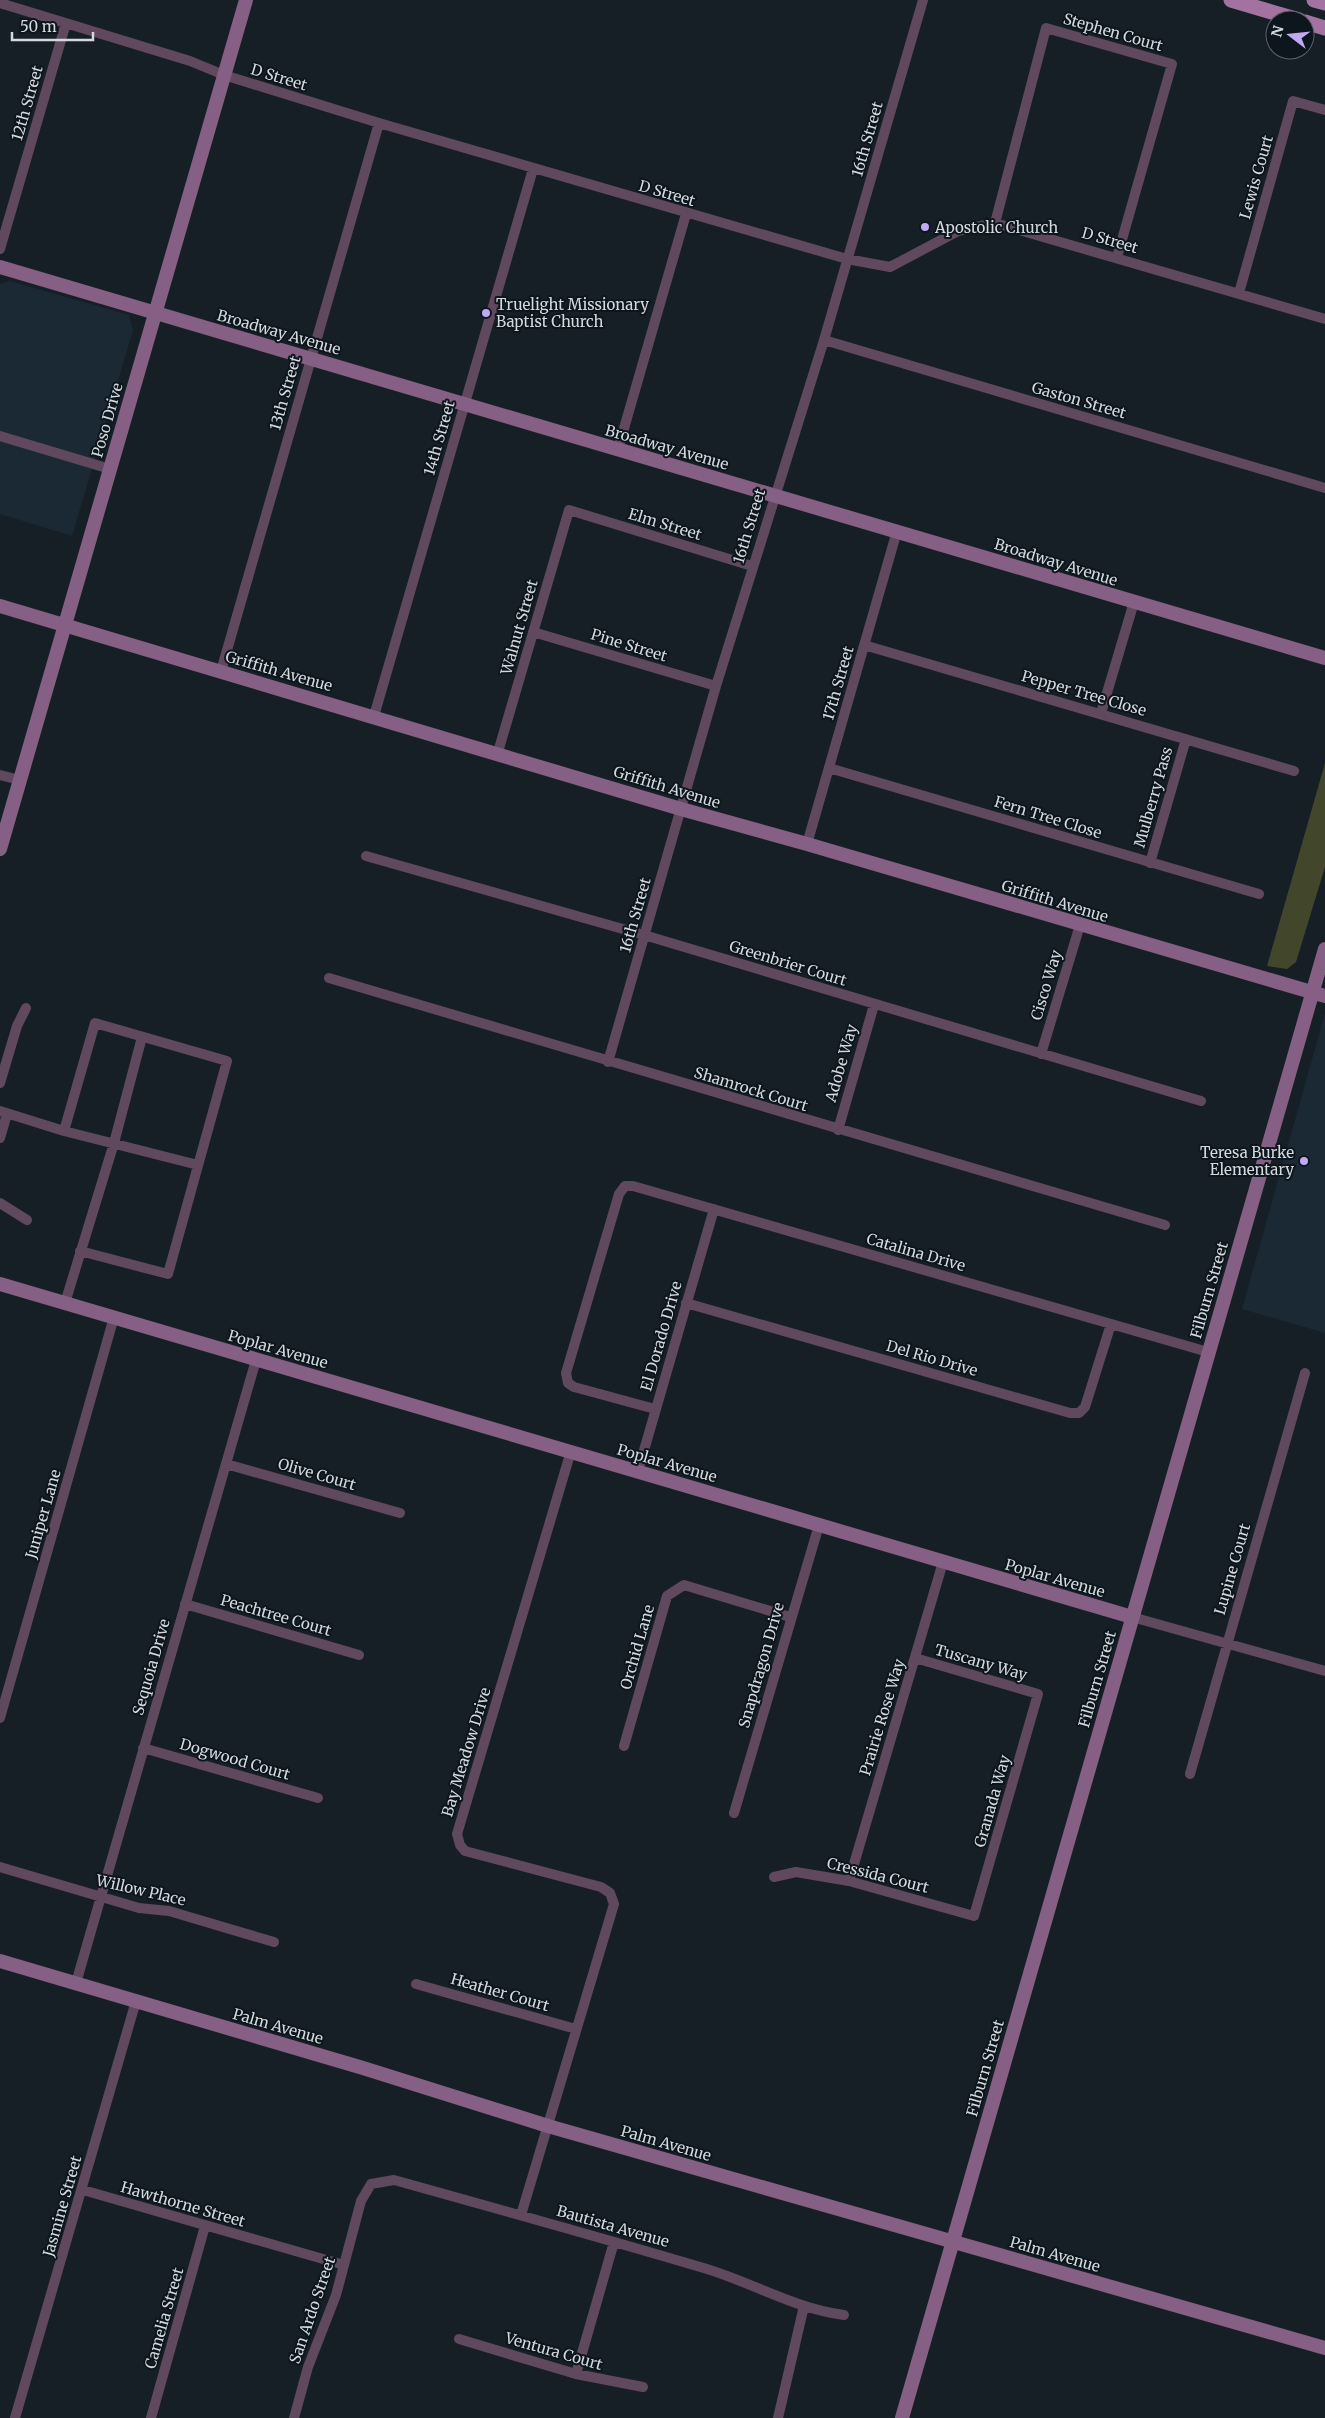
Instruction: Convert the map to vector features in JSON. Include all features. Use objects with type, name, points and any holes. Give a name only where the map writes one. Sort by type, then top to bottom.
[{"type":"main road","points":[[1232,0],[1266,10]]},
{"type":"main road","points":[[1314,0],[1325,3]]},
{"type":"street","name":"Poso Drive","points":[[0,849],[246,0]]},
{"type":"street","name":"16th Street","points":[[608,1062],[716,686],[774,495],[824,340],[922,0]]},
{"type":"street","name":"D Street","points":[[0,3],[190,61],[224,75],[379,123],[686,214],[848,259],[890,267],[958,231],[995,223],[1325,319]]},
{"type":"street","name":"12th Street","points":[[0,249],[66,23]]},
{"type":"street","name":"Stephen Court","points":[[995,223],[1046,28],[1172,64],[1117,257]]},
{"type":"street","name":"Lewis Court","points":[[1239,293],[1294,102],[1325,110]]},
{"type":"street","name":"13th Street","points":[[221,671],[379,123]]},
{"type":"street","name":"14th Street","points":[[374,716],[533,169]]},
{"type":"street","points":[[618,449],[686,214]]},
{"type":"street","name":"Broadway Avenue","points":[[0,267],[1325,658]]},
{"type":"street","name":"Gaston Street","points":[[824,340],[1325,488]]},
{"type":"street","points":[[0,436],[110,469]]},
{"type":"street","name":"Elm Street","points":[[569,510],[752,566]]},
{"type":"street","name":"Walnut Street","points":[[498,752],[569,510]]},
{"type":"street","name":"17th Street","points":[[807,844],[897,531]]},
{"type":"street","points":[[1101,713],[1134,602]]},
{"type":"street","name":"Griffith Avenue","points":[[0,606],[498,752],[682,809],[1319,994]]},
{"type":"street","name":"Pine Street","points":[[533,632],[716,686]]},
{"type":"street","name":"Pepper Tree Close","points":[[864,645],[1101,713],[1294,772]]},
{"type":"street","name":"Mulberry Pass","points":[[1150,863],[1186,739]]},
{"type":"street","name":"Fern Tree Close","points":[[829,768],[1258,894]]},
{"type":"street","points":[[0,774],[20,780]]},
{"type":"street","name":"Greenbrier Court","points":[[366,856],[644,935],[1201,1101]]},
{"type":"street","name":"Cisco Way","points":[[1041,1054],[1080,925]]},
{"type":"street","name":"Filburn Street","points":[[902,2418],[1208,1352],[1319,994],[1325,949]]},
{"type":"street","name":"Shamrock Court","points":[[329,978],[838,1130],[1165,1225]]},
{"type":"street","name":"Adobe Way","points":[[838,1130],[874,1005]]},
{"type":"street","points":[[0,1083],[17,1026],[26,1008]]},
{"type":"street","points":[[64,1131],[95,1023],[227,1061],[168,1274],[80,1251]]},
{"type":"street","points":[[65,1303],[114,1143],[142,1037]]},
{"type":"street","points":[[0,1138],[4,1112],[64,1131],[198,1165]]},
{"type":"street","name":"Catalina Drive","points":[[655,1409],[574,1387],[568,1382],[566,1373],[619,1194],[625,1186],[633,1186],[1208,1352]]},
{"type":"street","points":[[0,1203],[28,1220]]},
{"type":"street","name":"El Dorado Drive","points":[[638,1471],[714,1210]]},
{"type":"street","name":"Poplar Avenue","points":[[0,1284],[943,1562],[1325,1671]]},
{"type":"street","name":"Del Rio Drive","points":[[686,1303],[1070,1413],[1079,1413],[1085,1407],[1111,1324]]},
{"type":"street","name":"Juniper Lane","points":[[0,1718],[114,1317]]},
{"type":"street","name":"Sequoia Drive","points":[[76,1983],[256,1360]]},
{"type":"street","name":"Lupine Court","points":[[1190,1774],[1305,1373]]},
{"type":"street","name":"Bay Meadow Drive","points":[[521,2215],[614,1904],[610,1893],[601,1887],[465,1851],[460,1845],[457,1834],[571,1451]]},
{"type":"street","name":"Olive Court","points":[[226,1464],[400,1513]]},
{"type":"street","name":"Snapdragon Drive","points":[[734,1813],[790,1617],[819,1525]]},
{"type":"street","name":"Prairie Rose Way","points":[[849,1881],[943,1562]]},
{"type":"street","name":"Orchid Lane","points":[[624,1746],[667,1596],[674,1590],[684,1585],[790,1617]]},
{"type":"street","name":"Peachtree Court","points":[[185,1604],[359,1655]]},
{"type":"street","name":"Tuscany Way","points":[[915,1658],[1038,1694]]},
{"type":"street","name":"Granada Way","points":[[974,1916],[1038,1694]]},
{"type":"street","name":"Dogwood Court","points":[[143,1748],[318,1798]]},
{"type":"street","name":"Willow Place","points":[[0,1867],[139,1908],[169,1911],[274,1942]]},
{"type":"street","name":"Cressida Court","points":[[774,1877],[796,1872],[849,1881],[974,1916]]},
{"type":"street","name":"Palm Avenue","points":[[0,1961],[363,2068],[548,2126],[1325,2348]]},
{"type":"street","name":"Heather Court","points":[[416,1984],[576,2029]]},
{"type":"street","name":"Jasmine Street","points":[[15,2418],[136,2001]]},
{"type":"street","name":"Bautista Avenue","points":[[371,2184],[394,2180],[521,2215],[732,2277],[824,2313],[844,2315]]},
{"type":"street","name":"San Ardo Street","points":[[294,2418],[308,2367],[336,2295],[361,2201],[371,2184]]},
{"type":"street","name":"Hawthorne Street","points":[[82,2190],[344,2265]]},
{"type":"street","name":"Camelia Street","points":[[151,2418],[205,2226]]},
{"type":"street","points":[[576,2374],[614,2242]]},
{"type":"street","points":[[778,2418],[804,2306]]},
{"type":"street","name":"Ventura Court","points":[[459,2339],[576,2374],[643,2387]]},
{"type":"shaded area","points":[[10,281],[129,315],[133,330],[72,536],[0,514],[0,284]]},
{"type":"shaded area","name":"Teresa Burke Elementary","points":[[1325,1013],[1325,1333],[1242,1309]]},
{"type":"green space","points":[[1325,763],[1325,867],[1296,962],[1287,969],[1267,966]]},
{"type":"place","name":"Apostolic Church","points":[[925,227]]},
{"type":"place","name":"Truelight Missionary Baptist Church","points":[[486,313]]},
{"type":"place","name":"Teresa Burke Elementary","points":[[1304,1161]]}]
